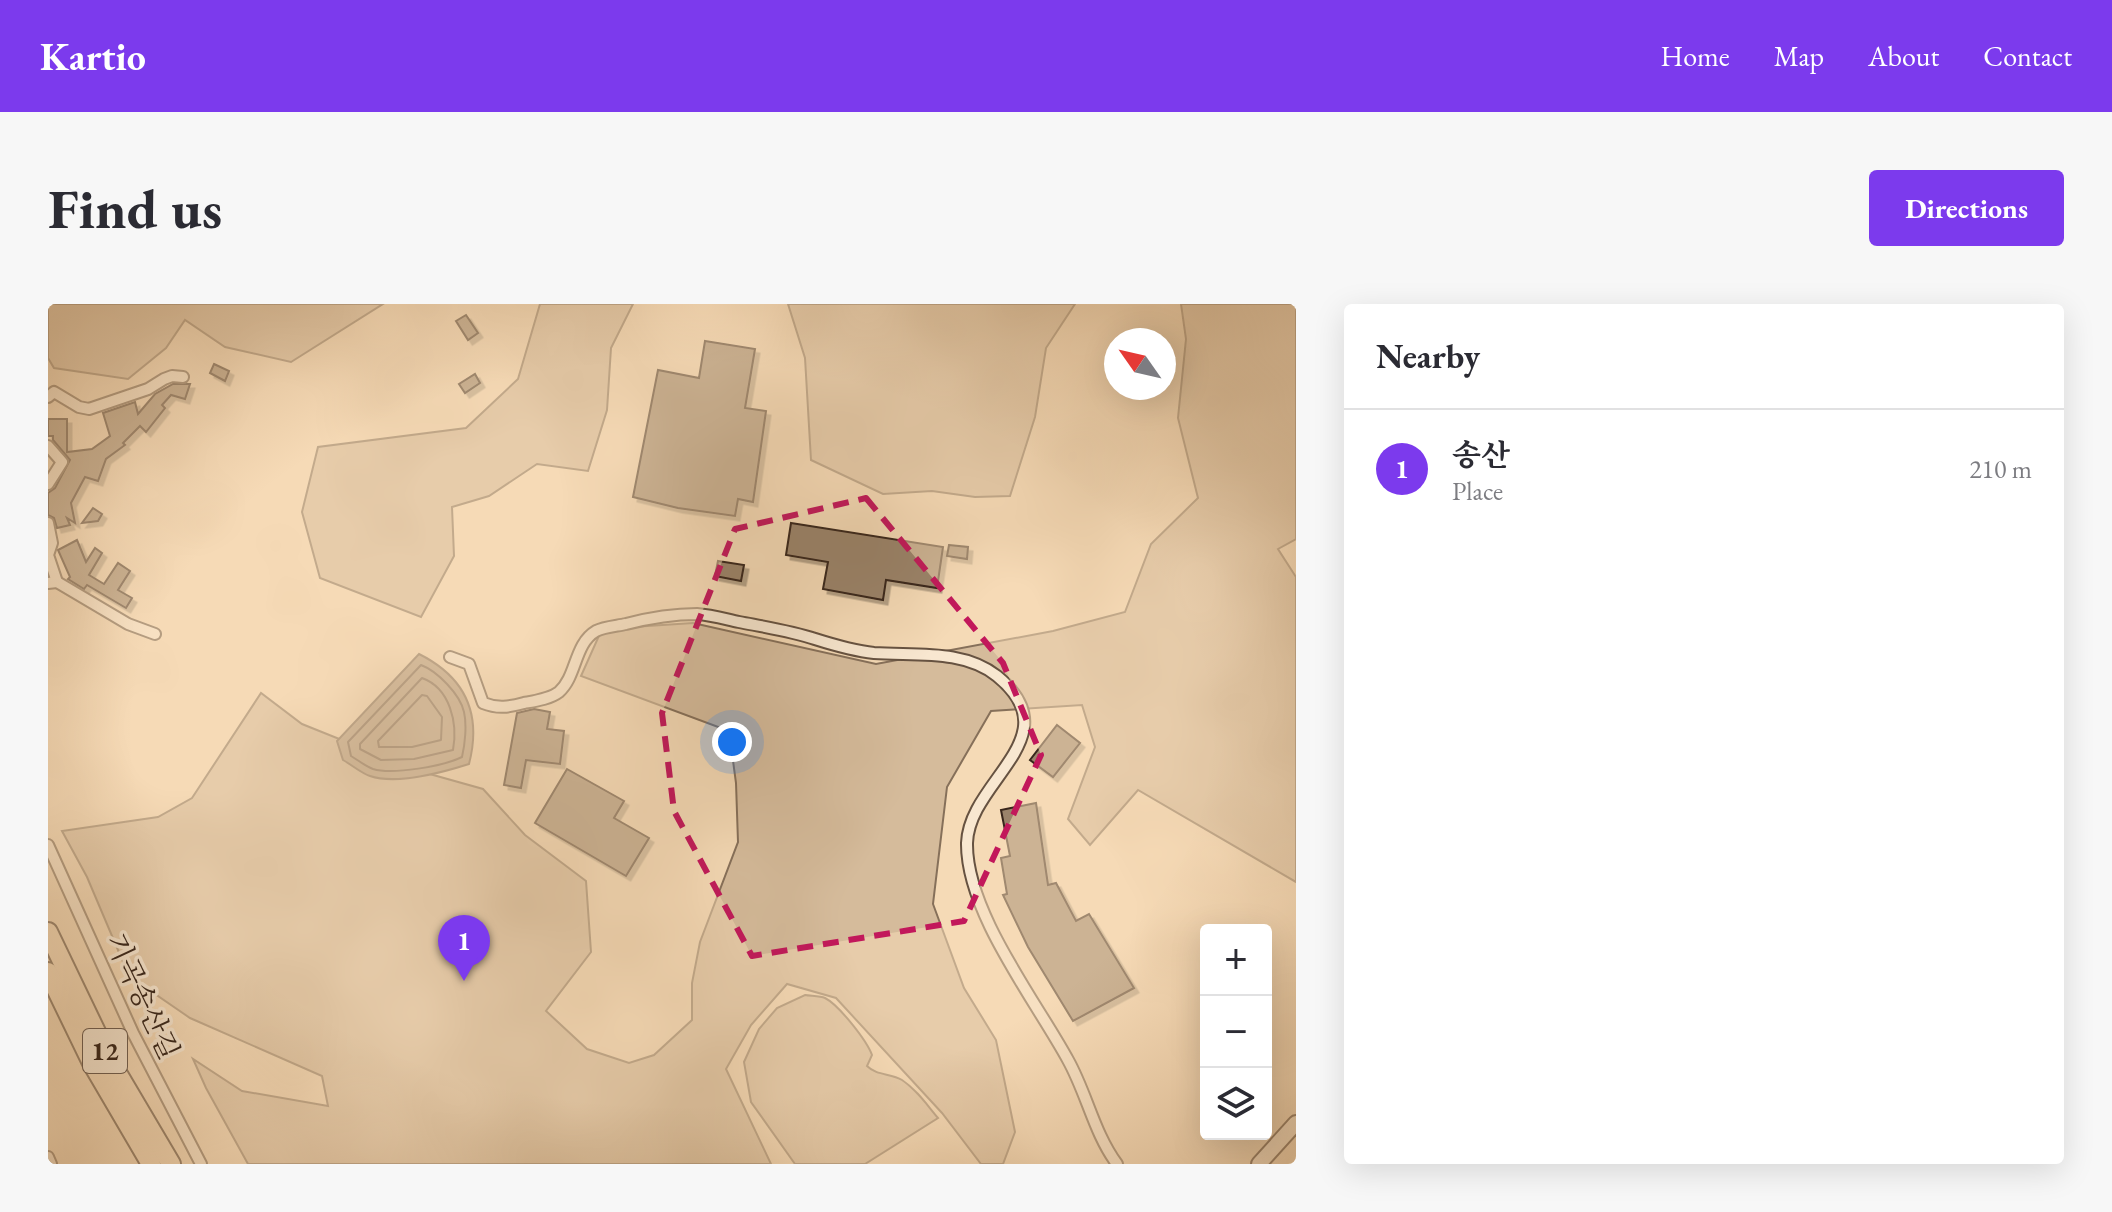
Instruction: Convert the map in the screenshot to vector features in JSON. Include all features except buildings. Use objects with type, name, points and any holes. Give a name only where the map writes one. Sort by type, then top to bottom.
[{"type":"highway","name":"12","points":[[48,932],[109,1059],[171,1164]]},
{"type":"highway","name":"12","points":[[48,972],[93,1065],[151,1164]]},
{"type":"street","points":[[48,397],[54,392],[79,407],[89,409],[148,389],[172,376],[183,377]]},
{"type":"street","points":[[48,446],[62,462],[48,484]]},
{"type":"street","points":[[48,523],[52,543],[48,555],[53,582],[128,624],[155,634]]},
{"type":"street","points":[[450,657],[469,664],[483,703],[508,707],[559,692],[570,676],[580,649],[596,632],[655,617],[700,614],[870,652],[955,657],[975,662],[995,674],[1010,688],[1021,705],[1025,732],[1018,751],[980,801],[970,822],[967,845],[973,884],[993,929],[1069,1061],[1106,1149],[1117,1164]]},
{"type":"street","name":"기곡송산길","points":[[48,845],[133,1033],[201,1164]]},
{"type":"street","points":[[1259,1164],[1296,1123]]},
{"type":"street","points":[[48,1157],[51,1164]]},
{"type":"highlighted area","points":[[866,498],[1003,663],[1041,755],[964,921],[752,956],[674,811],[662,713],[735,529]]},
{"type":"shaded area","points":[[48,304],[383,304],[291,362],[225,347],[185,320],[166,348],[128,379],[54,368],[48,358]]},
{"type":"shaded area","points":[[540,304],[633,304],[611,348],[607,410],[588,471],[537,464],[489,496],[452,507],[454,556],[421,617],[320,578],[302,512],[318,447],[466,428],[518,379]]},
{"type":"shaded area","points":[[788,304],[1075,304],[1046,348],[1035,417],[1010,496],[975,497],[932,491],[883,494],[811,460],[805,358]]},
{"type":"shaded area","points":[[1181,304],[1296,304],[1296,539],[1278,549],[1296,577],[1296,882],[1138,790],[1090,845],[1068,819],[1095,747],[1082,705],[991,711],[947,787],[933,904],[964,988],[996,1040],[1015,1132],[1003,1164],[981,1164],[942,1113],[836,998],[787,984],[751,1025],[726,1069],[771,1164],[248,1164],[193,1059],[242,1091],[328,1106],[322,1076],[190,1018],[129,976],[87,877],[62,831],[158,817],[192,798],[261,693],[302,724],[419,771],[483,789],[525,835],[586,881],[591,952],[546,1011],[587,1049],[629,1063],[654,1055],[692,1020],[692,983],[700,942],[738,842],[736,783],[729,731],[581,676],[602,629],[693,623],[876,664],[1053,631],[1125,612],[1151,544],[1198,498],[1178,418],[1186,339]]},
{"type":"shaded area","points":[[805,995],[825,998],[838,1008],[872,1055],[867,1066],[902,1080],[938,1118],[865,1164],[795,1164],[751,1102],[744,1062],[759,1029],[777,1008]]},
{"type":"water","points":[[419,654],[448,674],[466,699],[473,729],[469,764],[406,778],[367,775],[343,760],[337,741]]},
{"type":"place","name":"송산","points":[[464,981]]}]
